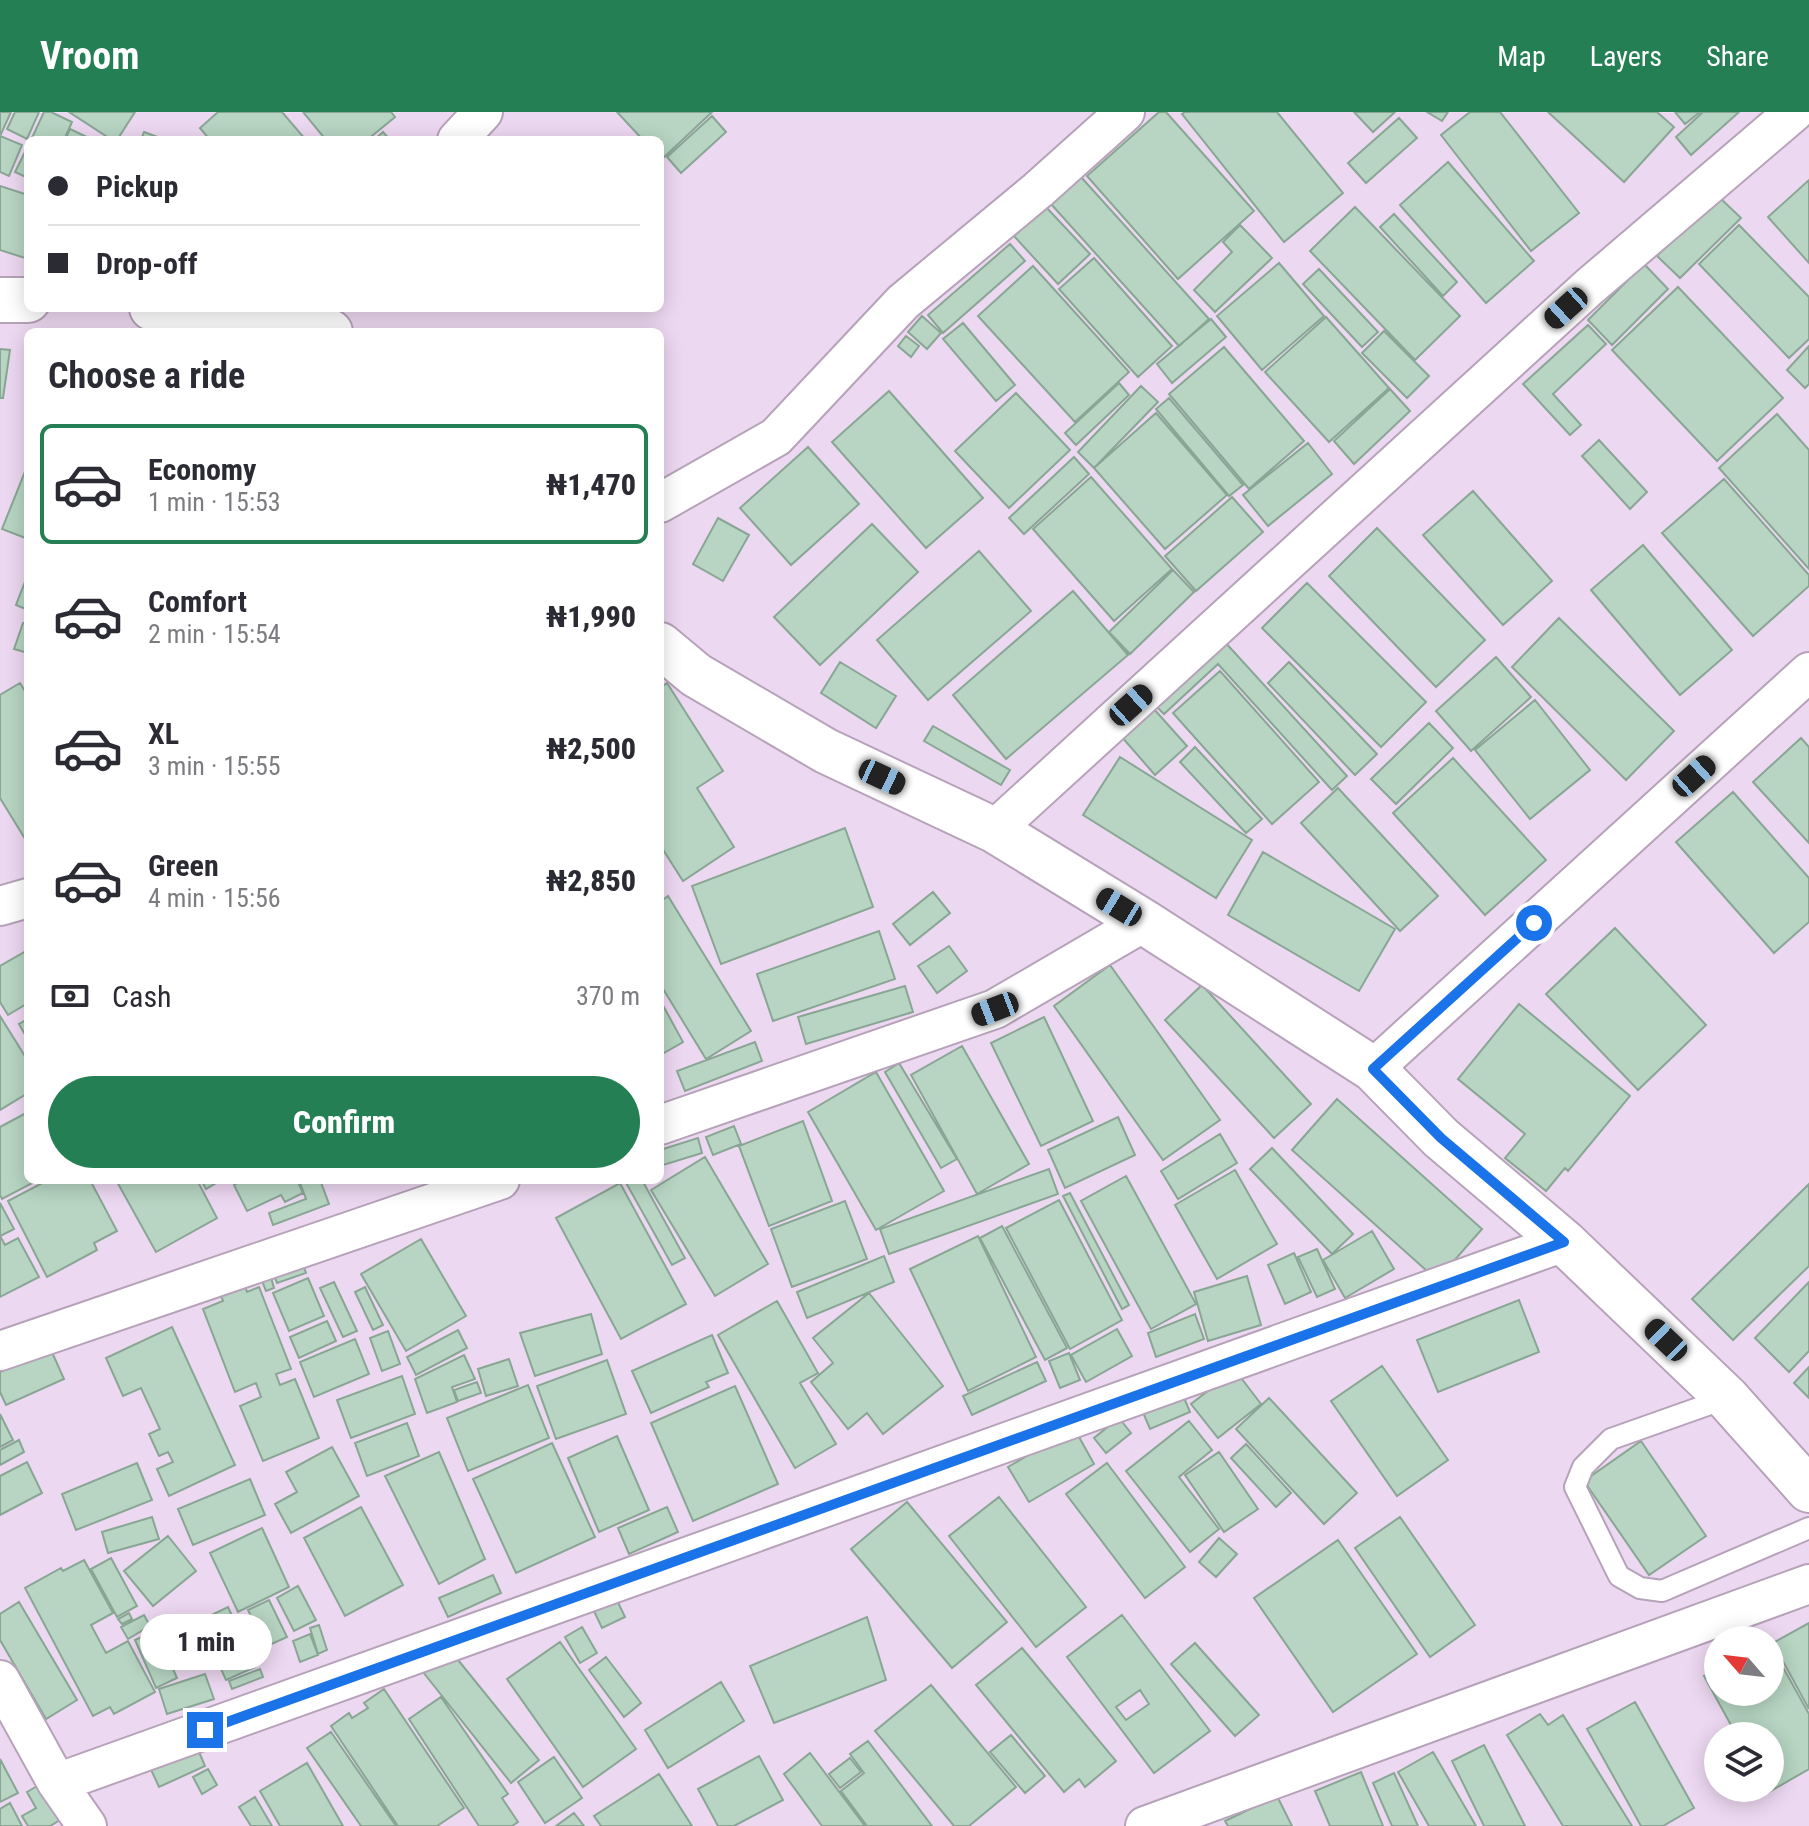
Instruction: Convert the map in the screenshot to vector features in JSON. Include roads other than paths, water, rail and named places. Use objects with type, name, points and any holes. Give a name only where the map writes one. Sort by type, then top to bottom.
[{"type":"street","points":[[461,136],[483,112]]},
{"type":"street","points":[[664,501],[776,437],[903,302],[1038,190],[1125,112]]},
{"type":"street","points":[[994,830],[1589,287],[1794,112]]},
{"type":"street","points":[[0,300],[24,300]]},
{"type":"street","points":[[231,312],[290,315],[321,328]]},
{"type":"street","points":[[664,654],[826,751],[994,830],[1373,1069],[1441,1138],[1564,1242],[1727,1398],[1809,1490]]},
{"type":"street","points":[[1373,1069],[1809,672]]},
{"type":"street","points":[[0,906],[24,899]]},
{"type":"street","points":[[664,1124],[995,1009],[1144,922]]},
{"type":"street","points":[[0,1351],[488,1184]]},
{"type":"street","points":[[57,1783],[1564,1242]]},
{"type":"street","points":[[1145,1826],[1809,1584]]},
{"type":"street","points":[[0,1680],[57,1783],[87,1826]]},
{"type":"lane","points":[[1727,1398],[1611,1439],[1583,1467],[1575,1487],[1619,1576],[1640,1588],[1662,1591],[1809,1528]]}]
